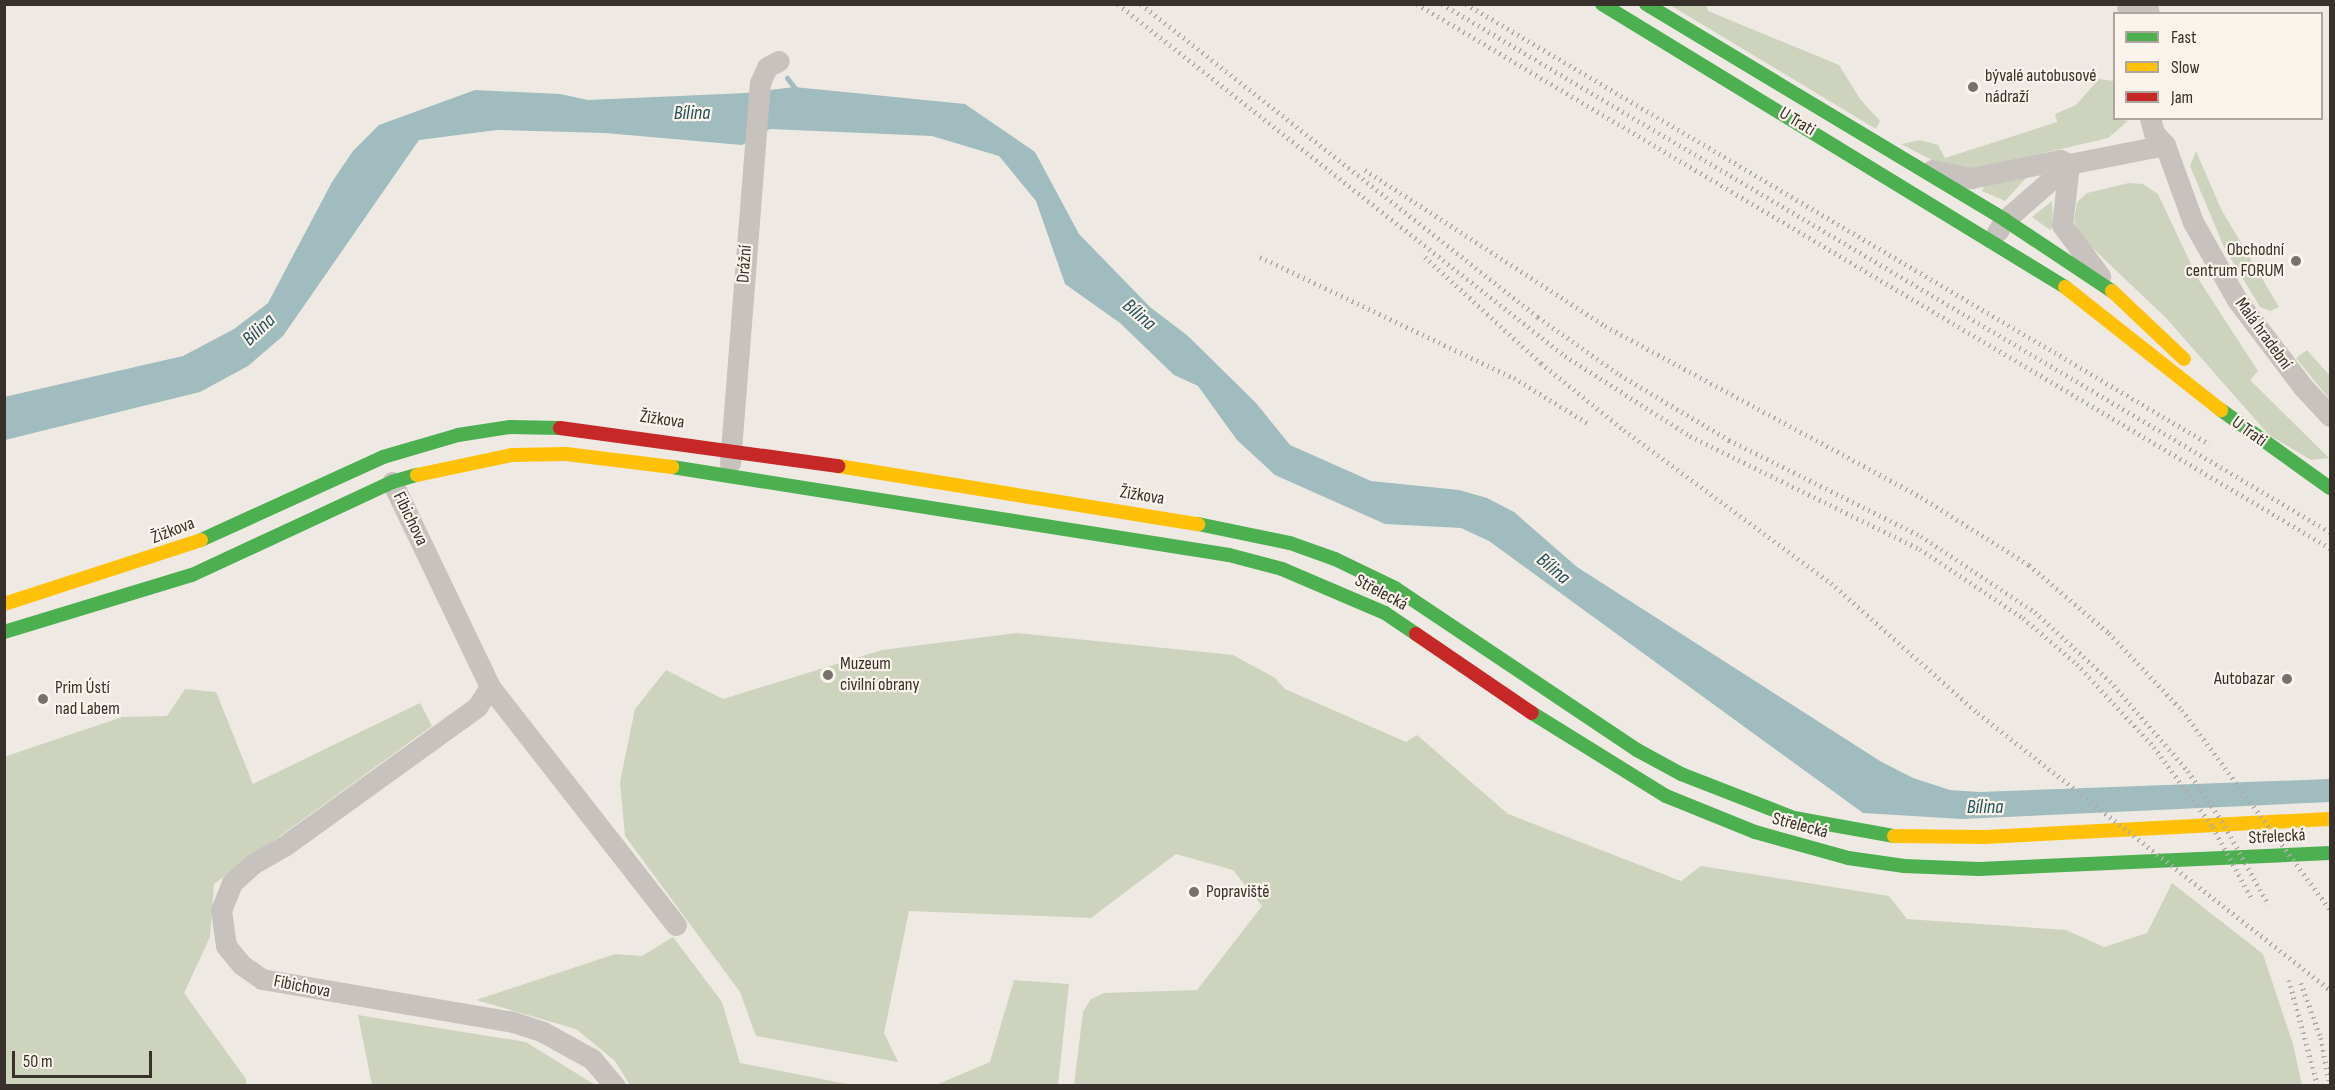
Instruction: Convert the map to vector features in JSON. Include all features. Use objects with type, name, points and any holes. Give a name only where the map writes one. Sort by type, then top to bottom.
[{"type":"main road","name":"U Trati","points":[[1602,4],[1993,240],[2084,299],[2229,417],[2296,466]]},
{"type":"main road","name":"U Trati","points":[[1646,4],[2006,220],[2106,285],[2296,466]]},
{"type":"main road","name":"Žižkova","points":[[4,604],[192,544],[382,457],[458,435],[510,427],[570,428],[732,450],[1225,528],[1290,543],[1335,559]]},
{"type":"main road","points":[[4,632],[192,575],[392,482],[460,463],[512,455],[566,454],[728,475]]},
{"type":"main road","points":[[2296,466],[2331,488]]},
{"type":"main road","name":"Střelecká","points":[[728,475],[1229,555],[1326,585],[1385,613],[1552,727],[1658,792],[1709,816],[1789,843],[1904,866],[1979,869],[2331,853]]},
{"type":"main road","name":"Střelecká","points":[[1335,559],[1395,588],[1637,750],[1724,794],[1794,818],[1906,838],[2331,819]]},
{"type":"street","name":"Drážní","points":[[728,475],[732,450],[760,83],[767,67],[779,61]]},
{"type":"street","name":"Malá hradební","points":[[2151,120],[2154,133],[2165,145],[2193,222],[2236,300],[2303,387],[2331,417]]},
{"type":"street","name":"Malá hradební","points":[[2165,145],[2167,120]]},
{"type":"street","name":"U Trati","points":[[1919,168],[1971,178],[2060,160],[2069,164],[2165,145]]},
{"type":"street","points":[[1993,240],[2006,220],[2069,164]]},
{"type":"street","name":"U Trati","points":[[2069,164],[2062,225],[2106,285]]},
{"type":"street","name":"Fibichova","points":[[392,482],[490,687],[676,925]]},
{"type":"street","name":"Fibichova","points":[[490,687],[477,706],[284,846],[254,863],[232,883],[221,910],[226,946],[242,965],[262,979],[513,1022],[543,1032],[592,1059],[615,1086]]},
{"type":"green space","points":[[1670,5],[1706,5],[1708,11],[1839,65],[1860,99],[1880,121],[1876,129]]},
{"type":"green space","points":[[2099,79],[2113,81],[2113,120],[2128,121],[2108,138],[1967,171],[1947,168],[1901,144],[1920,140],[1938,145],[1945,158],[2057,122],[2055,114],[2076,105]]},
{"type":"green space","points":[[2196,151],[2221,209],[2279,307],[2270,311],[2260,307],[2224,247],[2190,166]]},
{"type":"green space","points":[[2027,177],[2005,201],[1982,191],[1984,186]]},
{"type":"green space","points":[[2129,183],[2143,184],[2158,194],[2197,277],[2258,371],[2250,380],[2329,458],[2311,460],[2269,435],[2166,318],[2082,238],[2074,221],[2077,202],[2087,193]]},
{"type":"green space","points":[[2052,201],[2053,227],[2050,230],[2032,217]]},
{"type":"green space","points":[[2307,350],[2330,376],[2330,400],[2296,358]]},
{"type":"green space","points":[[1017,633],[1233,655],[1275,678],[1285,689],[1406,742],[1417,735],[1508,814],[1681,881],[1701,866],[1889,896],[1907,919],[2066,930],[2104,947],[2147,933],[2172,883],[2263,954],[2293,1044],[2302,1085],[1074,1085],[1083,1012],[1091,999],[1104,993],[1197,990],[1262,906],[1233,870],[1176,854],[1091,918],[909,911],[884,1033],[898,1062],[756,1036],[740,992],[625,836],[620,782],[635,709],[666,670],[723,699],[882,650]]},
{"type":"green space","points":[[185,689],[216,692],[253,784],[420,703],[432,726],[214,884],[210,937],[184,993],[246,1079],[246,1085],[5,1085],[4,757],[122,717],[167,716]]},
{"type":"green space","points":[[673,937],[722,1002],[740,1063],[852,1085],[630,1085],[615,1061],[576,1029],[476,1000],[615,954],[642,956]]},
{"type":"green space","points":[[1014,980],[1069,984],[1058,1085],[936,1085],[990,1062]]},
{"type":"green space","points":[[358,1015],[526,1042],[595,1085],[372,1085]]},
{"type":"water","name":"Bílina","points":[[794,87],[965,104],[1035,152],[1079,234],[1150,307],[1188,336],[1256,403],[1290,445],[1371,481],[1459,490],[1487,498],[1514,512],[1577,567],[1880,761],[1913,778],[1950,790],[1979,792],[2330,779],[2330,802],[1962,819],[1863,813],[1489,541],[1461,528],[1385,524],[1275,475],[1237,440],[1198,386],[1174,375],[1120,323],[1065,284],[1036,201],[999,156],[932,136],[770,129],[742,145],[605,133],[497,130],[419,140],[283,336],[248,366],[200,392],[5,440],[4,397],[183,356],[234,329],[268,303],[332,182],[353,151],[379,125],[475,90],[560,94],[588,100],[746,93]]},
{"type":"waterway","points":[[787,78],[797,91]]},
{"type":"railway","points":[[1118,4],[1565,356],[1690,436],[1920,549],[2023,618],[2077,664],[2154,747],[2213,827],[2252,899]]},
{"type":"railway","points":[[1141,4],[1538,317],[1620,375],[1729,440],[1921,536],[2035,612],[2110,681],[2188,771],[2222,821],[2269,905]]},
{"type":"railway","points":[[1417,4],[2330,548]]},
{"type":"railway","points":[[1442,4],[2330,532]]},
{"type":"railway","points":[[1466,4],[2209,444]]},
{"type":"railway","points":[[1365,170],[1605,326],[1921,497],[2029,565],[2109,633],[2182,710],[2330,909]]},
{"type":"railway","points":[[1260,257],[1514,378],[1589,424]]},
{"type":"railway","points":[[1425,257],[1541,363],[1624,430],[1831,583],[1978,713],[2330,990]]},
{"type":"railway","points":[[2289,980],[2318,1086]]},
{"type":"railway","points":[[2301,983],[2321,1038],[2330,1085]]},
{"type":"traffic: fast","points":[[1602,4],[2065,287]]},
{"type":"traffic: fast","points":[[1646,4],[2005,220],[2112,291]]},
{"type":"traffic: fast","points":[[2221,410],[2330,488]]},
{"type":"traffic: fast","points":[[201,540],[383,457],[458,435],[510,427],[560,428]]},
{"type":"traffic: fast","points":[[672,467],[1229,555],[1282,569],[1385,613],[1416,634]]},
{"type":"traffic: fast","points":[[4,632],[192,575],[392,482],[417,475]]},
{"type":"traffic: fast","points":[[1198,524],[1290,543],[1335,559],[1395,588],[1637,750],[1681,774],[1794,818],[1894,836]]},
{"type":"traffic: fast","points":[[1532,713],[1666,796],[1755,832],[1848,858],[1904,866],[1979,869],[2330,853]]},
{"type":"traffic: slow","points":[[2065,287],[2221,410]]},
{"type":"traffic: slow","points":[[2112,291],[2184,359]]},
{"type":"traffic: slow","points":[[417,475],[512,455],[566,454],[672,467]]},
{"type":"traffic: slow","points":[[838,466],[1198,524]]},
{"type":"traffic: slow","points":[[4,604],[201,540]]},
{"type":"traffic: slow","points":[[1894,836],[1985,837],[2330,819]]},
{"type":"traffic: jam","points":[[560,428],[838,466]]},
{"type":"traffic: jam","points":[[1416,634],[1532,713]]},
{"type":"place","name":"bývalé autobusové nádraží","points":[[1973,87]]},
{"type":"place","name":"Obchodní centrum FORUM","points":[[2296,261]]},
{"type":"place","name":"Muzeum civilní obrany","points":[[828,675]]},
{"type":"place","name":"Autobazar","points":[[2287,679]]},
{"type":"place","name":"Prim Ústí nad Labem","points":[[43,699]]},
{"type":"place","name":"Popraviště","points":[[1194,892]]}]
